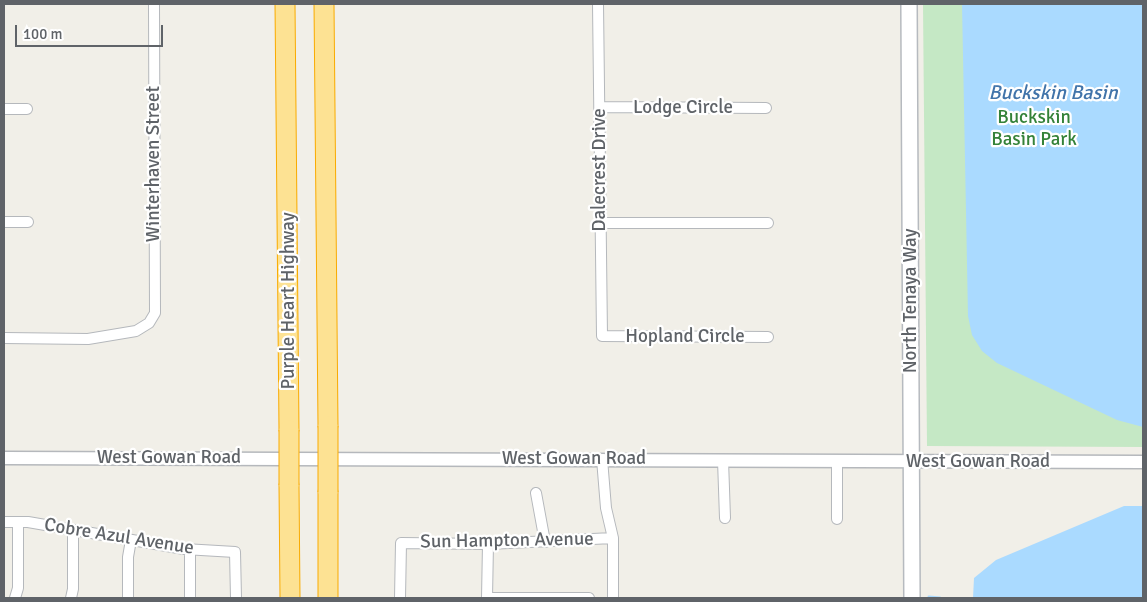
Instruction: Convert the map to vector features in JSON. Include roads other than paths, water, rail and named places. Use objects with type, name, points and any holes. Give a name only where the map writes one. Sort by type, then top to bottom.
[{"type":"highway","points":[[279,4],[286,87]]},
{"type":"highway","name":"Purple Heart Highway","points":[[285,4],[290,598]]},
{"type":"highway","name":"Purple Heart Highway","points":[[324,4],[328,598]]},
{"type":"main road","name":"North Tenaya Way","points":[[909,4],[912,598]]},
{"type":"street","name":"Winterhaven Street","points":[[4,338],[88,339],[136,331],[149,324],[155,313],[154,4]]},
{"type":"street","name":"Dalecrest Drive","points":[[598,4],[602,336]]},
{"type":"street","name":"Lodge Circle","points":[[600,107],[766,108]]},
{"type":"street","points":[[4,109],[27,109]]},
{"type":"street","points":[[4,222],[28,222]]},
{"type":"street","points":[[600,223],[768,223]]},
{"type":"street","name":"Hopland Circle","points":[[602,336],[768,337]]},
{"type":"street","name":"West Gowan Road","points":[[4,458],[1143,462]]},
{"type":"street","points":[[602,460],[606,508],[613,538],[613,598]]},
{"type":"street","points":[[723,460],[725,518]]},
{"type":"street","points":[[837,461],[837,519]]},
{"type":"street","points":[[536,493],[545,542]]},
{"type":"street","name":"Cobre Azul Avenue","points":[[4,522],[28,522],[190,549],[235,552],[236,598]]},
{"type":"street","points":[[16,598],[18,588],[18,522]]},
{"type":"street","points":[[72,598],[73,530]]},
{"type":"street","name":"Sun Hampton Avenue","points":[[400,598],[402,544],[488,544],[613,538]]},
{"type":"street","points":[[128,598],[128,556],[131,540]]},
{"type":"street","points":[[488,544],[487,598],[589,598]]},
{"type":"street","points":[[190,549],[190,598]]},
{"type":"water","name":"Buckskin Basin","points":[[962,4],[1143,4],[1143,427],[1117,420],[997,363],[982,351],[972,335],[968,316]]},
{"type":"water","points":[[1124,506],[1143,506],[1143,598],[973,598],[974,578],[996,560]]},
{"type":"waterway","points":[[929,597],[940,598]]},
{"type":"park label","name":"Buckskin Basin Park","points":[[1034,129]]}]
